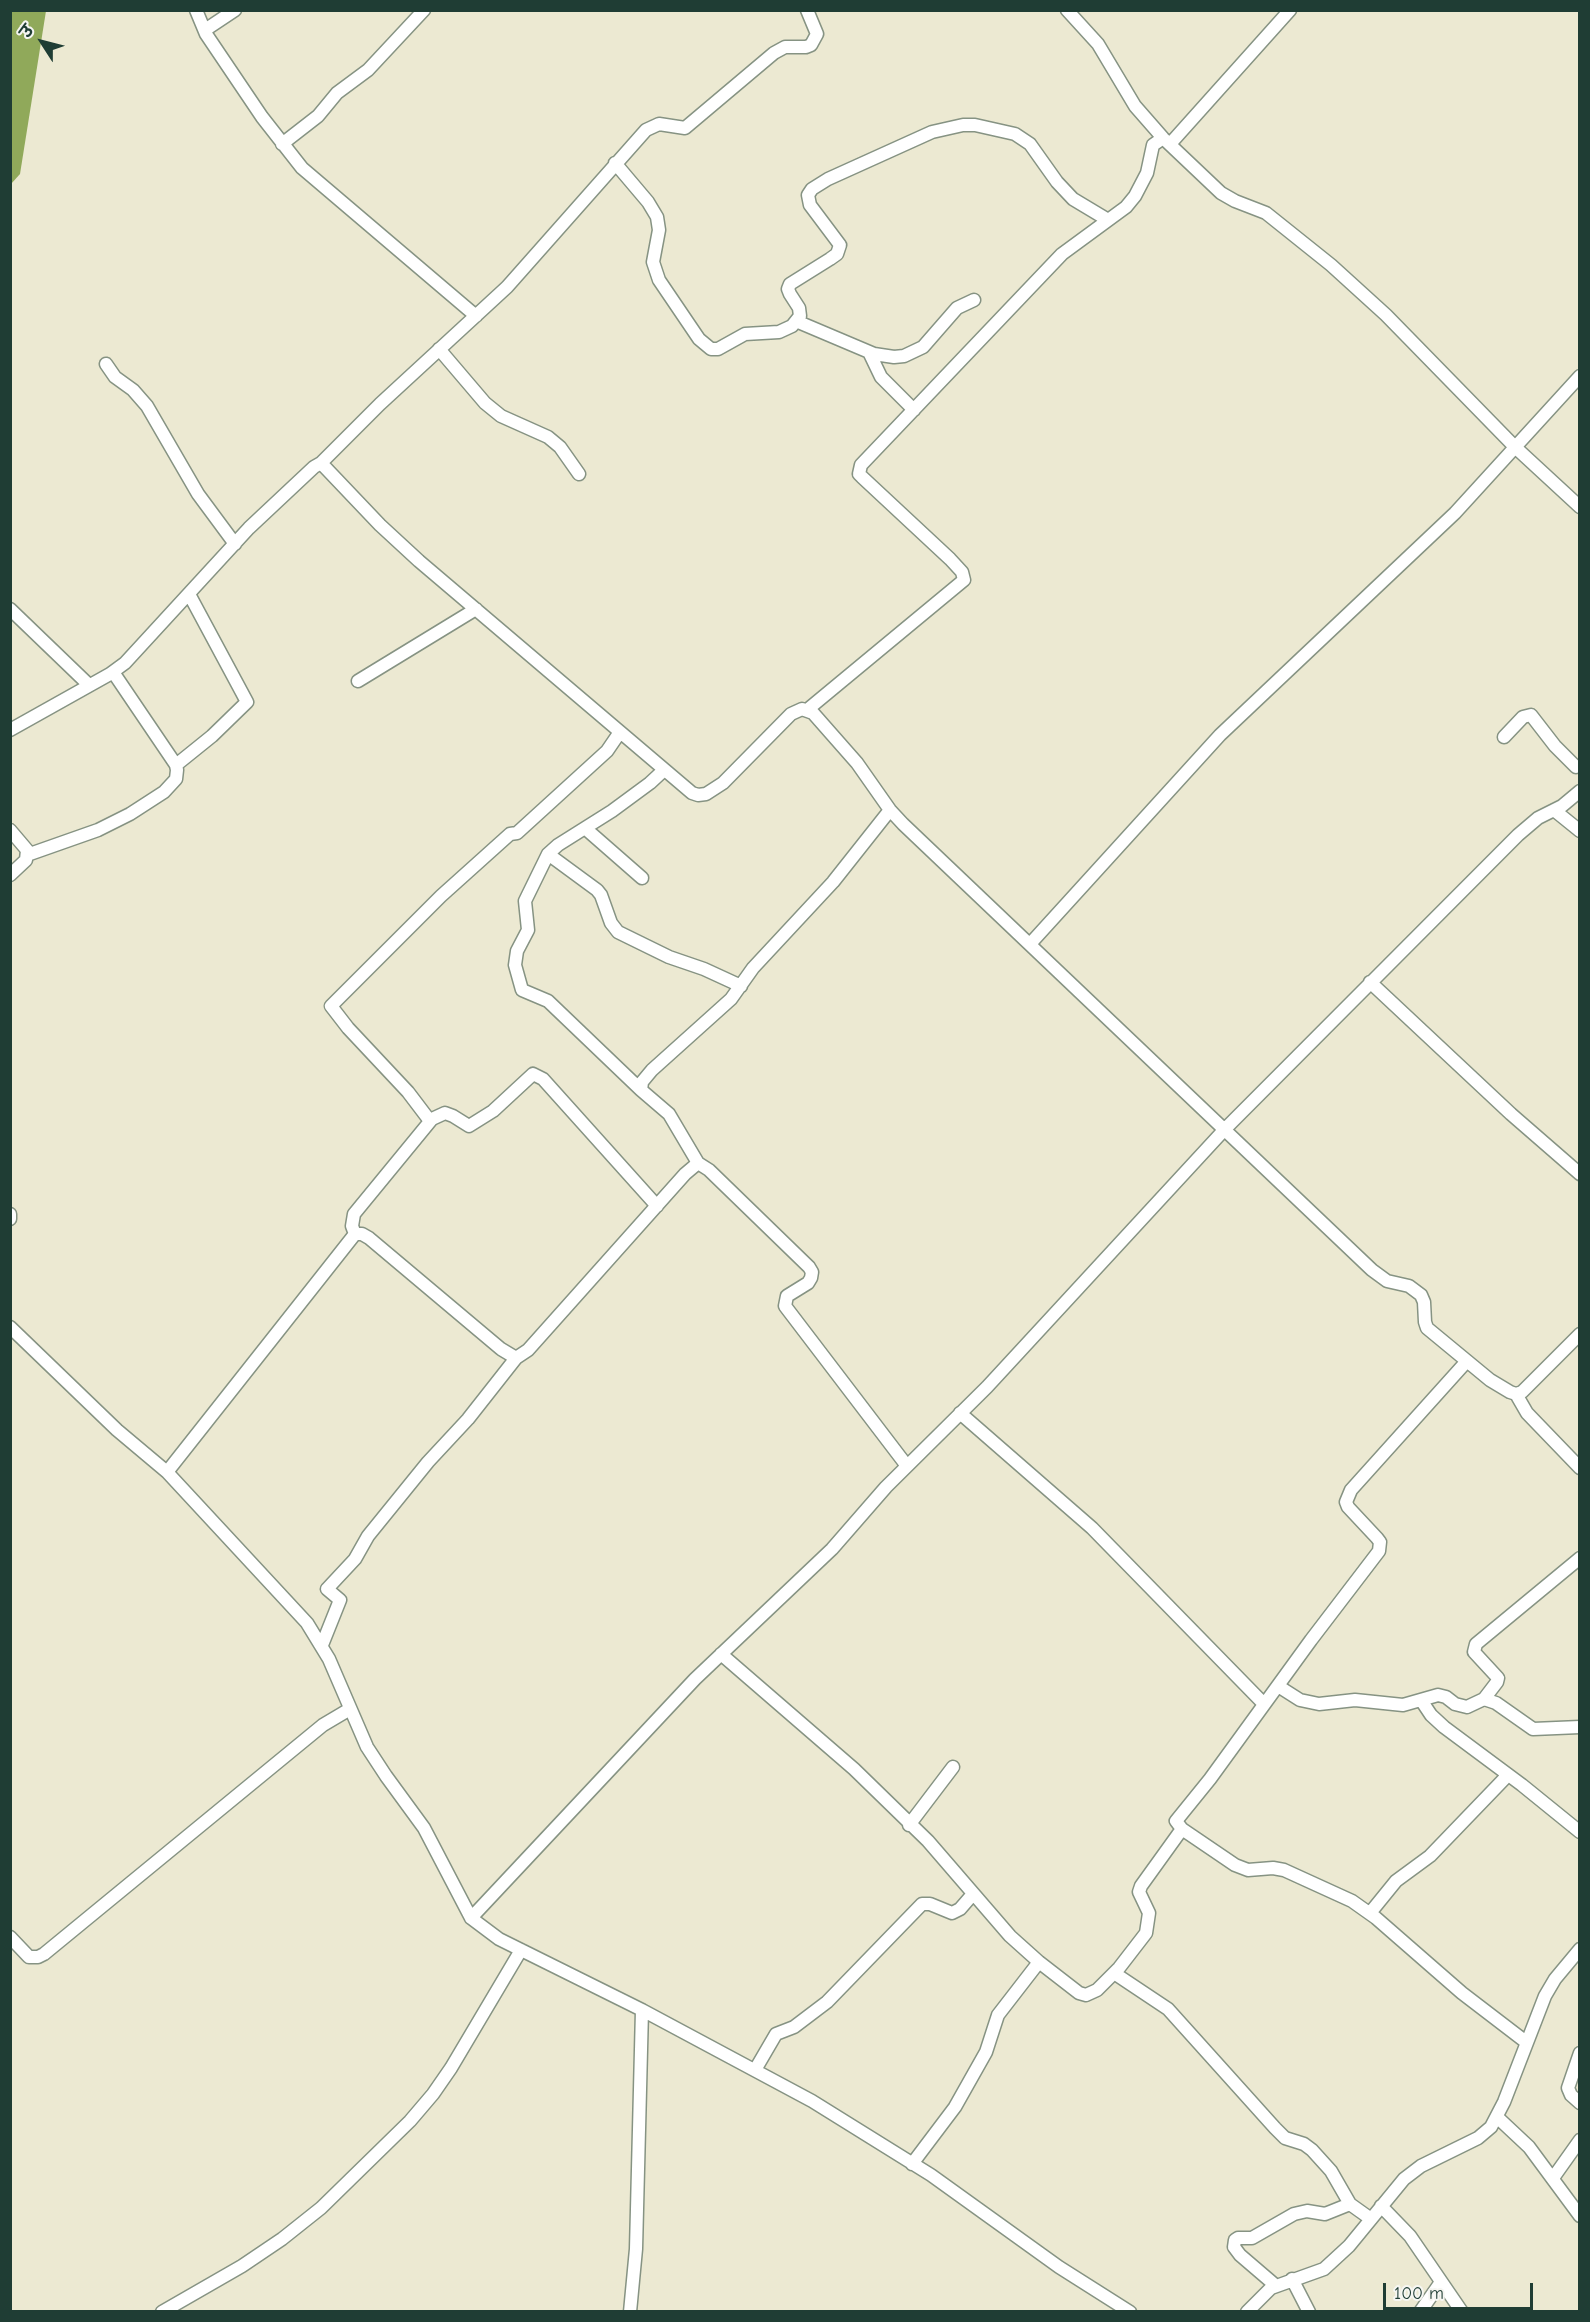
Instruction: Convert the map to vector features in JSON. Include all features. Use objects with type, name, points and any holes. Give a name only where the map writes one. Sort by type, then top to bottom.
[{"type":"street","points":[[195,10],[204,30],[282,144],[308,175],[476,316]]},
{"type":"street","points":[[204,30],[235,10]]},
{"type":"street","points":[[282,144],[318,116],[337,93],[368,70],[424,10]]},
{"type":"street","points":[[10,730],[112,672],[131,657],[235,544],[520,273],[615,163],[653,126],[659,124],[680,129],[689,125],[780,49],[811,45],[817,34],[807,10]]},
{"type":"street","points":[[1067,10],[1098,44],[1136,106],[1166,141],[1221,193],[1266,213],[1331,265],[1386,315],[1515,447],[1580,507]]},
{"type":"street","points":[[807,710],[964,580],[962,572],[859,474],[861,465],[1062,254],[1126,207],[1148,173],[1153,145],[1166,141],[1290,10]]},
{"type":"street","points":[[615,163],[654,211],[659,230],[654,262],[656,274],[704,345],[711,350],[718,350],[745,333],[779,332],[792,326],[796,321],[800,313],[790,294],[790,284],[837,254],[840,245],[810,205],[808,195],[812,189],[828,178],[932,132],[963,125],[975,125],[1015,134],[1030,144],[1073,200],[1108,220]]},
{"type":"street","points":[[796,321],[869,352],[884,357],[894,357],[914,352],[932,338],[957,308],[974,300]]},
{"type":"street","points":[[439,350],[485,403],[501,416],[548,437],[561,447],[579,474]]},
{"type":"street","points":[[869,352],[880,377],[914,410]]},
{"type":"street","points":[[106,364],[115,377],[133,390],[147,406],[198,494],[235,544]]},
{"type":"street","points":[[1030,944],[1235,720],[1283,678],[1455,513],[1580,376]]},
{"type":"street","points":[[321,463],[391,535],[692,793],[706,794],[723,783],[791,714],[799,709],[807,710],[818,717],[857,763],[890,810],[1372,1270],[1387,1281],[1409,1286],[1421,1295],[1427,1328],[1500,1387],[1516,1394],[1527,1413],[1580,1468]]},
{"type":"street","points":[[176,765],[212,736],[247,702],[189,594]]},
{"type":"street","points":[[10,609],[89,685]]},
{"type":"street","points":[[358,681],[476,609]]},
{"type":"street","points":[[10,874],[27,855],[92,833],[140,809],[173,783],[177,774],[176,765],[112,672]]},
{"type":"street","points":[[1503,737],[1523,717],[1531,715],[1578,770]]},
{"type":"street","points":[[430,1121],[408,1092],[348,1028],[331,1006],[441,896],[510,834],[517,833],[607,751],[620,732]]},
{"type":"street","points":[[1578,770],[1575,763],[1579,752]]},
{"type":"street","points":[[664,770],[650,783],[548,854],[525,901],[528,930],[517,951],[515,965],[519,983],[526,992],[548,1001],[669,1114],[698,1163],[704,1165],[809,1267],[812,1272],[808,1283],[787,1296],[785,1306],[907,1466]]},
{"type":"street","points":[[471,1918],[721,1654],[832,1549],[866,1508],[1023,1349],[1225,1129],[1518,835],[1538,818],[1562,806],[1580,791]]},
{"type":"street","points":[[641,1090],[642,1082],[652,1070],[727,1003],[761,958],[833,882],[890,810]]},
{"type":"street","points":[[1554,810],[1580,831]]},
{"type":"street","points":[[586,829],[642,878]]},
{"type":"street","points":[[10,830],[25,846],[27,855]]},
{"type":"street","points":[[548,854],[597,890],[611,923],[618,932],[669,957],[704,969],[741,986]]},
{"type":"street","points":[[1370,982],[1511,1114],[1580,1174]]},
{"type":"street","points":[[355,1234],[352,1226],[354,1214],[430,1121],[439,1114],[445,1113],[469,1126],[500,1106],[530,1076],[538,1075],[657,1206]]},
{"type":"street","points":[[321,1645],[340,1600],[327,1589],[355,1559],[368,1536],[516,1358],[528,1350],[685,1174],[698,1163]]},
{"type":"street","points":[[10,1214],[10,1219]]},
{"type":"street","points":[[355,1234],[362,1234],[369,1238],[501,1349],[516,1358]]},
{"type":"street","points":[[167,1472],[355,1234]]},
{"type":"street","points":[[10,1327],[117,1430],[167,1472],[302,1617],[321,1645],[368,1747],[380,1768],[424,1828],[471,1918],[499,1939],[642,2010],[812,2101],[912,2164],[985,2213],[1059,2268],[1130,2312]]},
{"type":"street","points":[[1516,1394],[1527,1388],[1580,1334]]},
{"type":"street","points":[[1467,1361],[1348,1496],[1346,1502],[1348,1507],[1380,1542],[1379,1551],[1200,1792],[1177,1817],[1177,1824],[1235,1865],[1248,1870],[1273,1868],[1284,1870],[1337,1893],[1370,1913],[1462,1993],[1526,2042]]},
{"type":"street","points":[[960,1413],[1092,1528],[1264,1704]]},
{"type":"street","points":[[1278,1686],[1309,1703],[1355,1700],[1402,1704],[1438,1695],[1446,1697],[1455,1704],[1467,1707],[1484,1699],[1498,1678],[1474,1652],[1476,1644],[1580,1558]]},
{"type":"street","points":[[721,1654],[845,1762],[933,1848],[1010,1936],[1073,1989],[1086,1995],[1097,1990],[1114,1974],[1146,1933],[1149,1913],[1139,1892],[1141,1886],[1182,1829]]},
{"type":"street","points":[[1484,1699],[1496,1703],[1533,1729],[1580,1727]]},
{"type":"street","points":[[1421,1700],[1431,1715],[1444,1727],[1580,1832]]},
{"type":"street","points":[[10,1938],[29,1958],[38,1958],[44,1954],[323,1725],[350,1709]]},
{"type":"street","points":[[909,1825],[953,1767]]},
{"type":"street","points":[[1370,1913],[1396,1881],[1430,1856],[1507,1776]]},
{"type":"street","points":[[755,2070],[776,2034],[794,2026],[833,1997],[922,1904],[930,1904],[952,1913],[960,1909],[973,1894]]},
{"type":"street","points":[[1247,2312],[1263,2294],[1275,2285],[1324,2269],[1348,2246],[1397,2186],[1412,2173],[1478,2138],[1491,2127],[1550,1986],[1580,1949]]},
{"type":"street","points":[[162,2312],[228,2274],[282,2239],[321,2208],[410,2121],[451,2068],[521,1950]]},
{"type":"street","points":[[912,2164],[956,2107],[986,2052],[998,2015],[1039,1962]]},
{"type":"street","points":[[1114,1974],[1168,2009],[1281,2134],[1290,2140],[1304,2144],[1326,2164],[1350,2204],[1371,2219]]},
{"type":"street","points":[[630,2312],[636,2249],[642,2010]]},
{"type":"street","points":[[1580,2053],[1568,2088],[1571,2095],[1580,2103]]},
{"type":"street","points":[[1497,2117],[1529,2147],[1580,2216]]},
{"type":"street","points":[[1553,2178],[1580,2140]]},
{"type":"street","points":[[1275,2285],[1240,2254],[1234,2247],[1235,2240],[1252,2238],[1294,2214],[1307,2211],[1325,2214],[1350,2204]]},
{"type":"street","points":[[1381,2206],[1405,2229],[1461,2312]]},
{"type":"street","points":[[1292,2279],[1309,2312]]},
{"type":"street","points":[[1420,2312],[1441,2282]]},
{"type":"green space","points":[[11,10],[46,11],[20,174],[11,184]]}]
